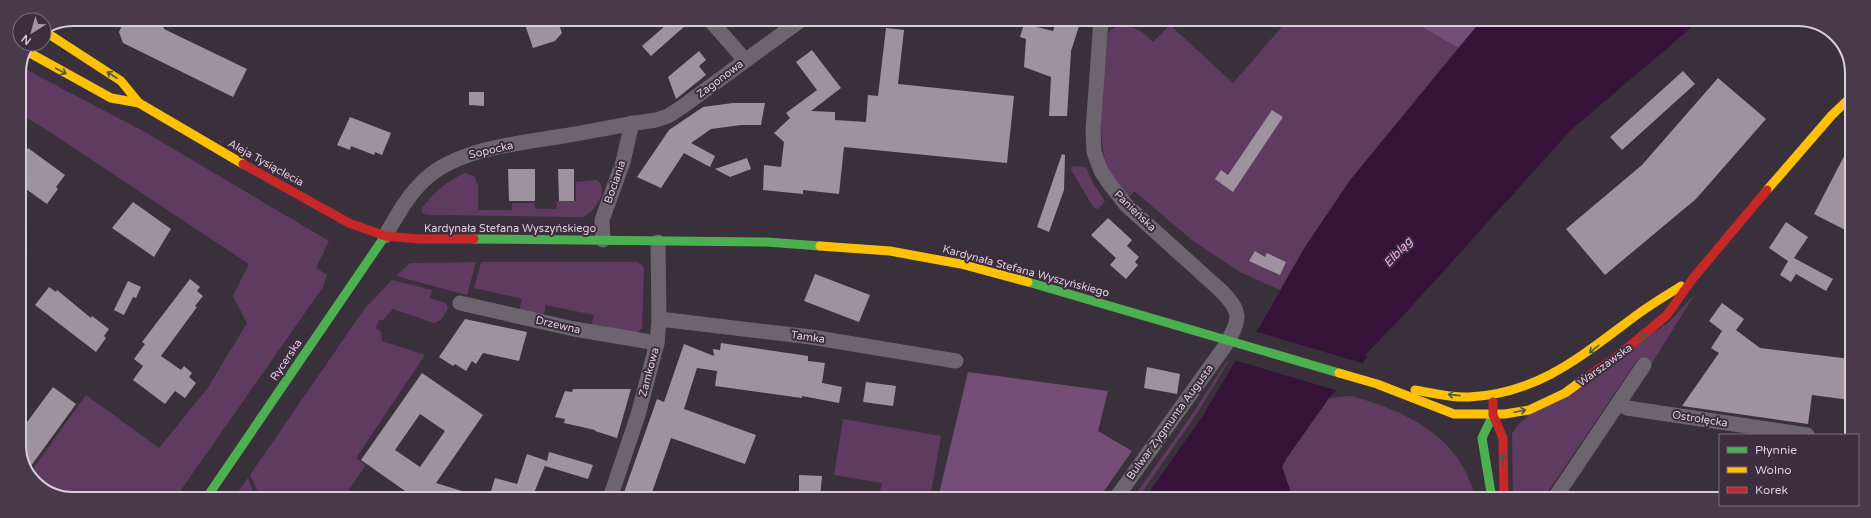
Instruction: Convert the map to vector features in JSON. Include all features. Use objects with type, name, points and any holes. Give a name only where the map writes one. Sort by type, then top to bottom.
[{"type":"main road","name":"Aleja Tysiąclecia","points":[[52,36],[121,81],[139,103],[218,150],[349,223],[385,236]]},
{"type":"main road","name":"Aleja Tysiąclecia","points":[[31,54],[111,98],[139,103]]},
{"type":"main road","name":"Warszawska","points":[[1377,384],[1454,414],[1493,415],[1518,412],[1540,405],[1565,394],[1639,340],[1666,316],[1694,277],[1782,172],[1832,115],[1845,103]]},
{"type":"main road","name":"Kardynała Stefana Wyszyńskiego","points":[[385,236],[419,239],[767,242],[852,247],[890,251],[961,264],[1043,286],[1219,341],[1377,384]]},
{"type":"main road","name":"Rycerska","points":[[210,492],[385,236]]},
{"type":"main road","name":"Warszawska","points":[[1377,384],[1468,397],[1515,391],[1536,383],[1577,362],[1640,313],[1694,277]]},
{"type":"main road","points":[[1493,395],[1493,415],[1502,438],[1504,492]]},
{"type":"main road","name":"Warszawska","points":[[1454,414],[1465,424]]},
{"type":"main road","points":[[1491,492],[1479,436],[1493,415]]},
{"type":"street","points":[[715,26],[745,60]]},
{"type":"street","name":"Zagonowa","points":[[632,123],[656,120],[668,116],[793,26]]},
{"type":"street","name":"Panieńska","points":[[1101,26],[1093,130],[1094,152],[1101,171],[1117,195],[1126,205],[1229,298],[1237,312],[1237,325],[1219,341]]},
{"type":"street","name":"Sopocka","points":[[385,236],[399,212],[419,184],[436,170],[456,159],[505,147],[632,123]]},
{"type":"street","name":"Bociania","points":[[603,240],[602,220],[623,162],[632,123]]},
{"type":"street","name":"Zamkowa","points":[[612,492],[638,415],[657,343],[659,319],[658,242]]},
{"type":"street","name":"Drzewna","points":[[460,303],[574,329],[657,343]]},
{"type":"street","name":"Tamka","points":[[659,319],[811,337],[956,361]]},
{"type":"street","name":"Bulwar Zygmunta Augusta","points":[[1120,492],[1219,341]]},
{"type":"street","name":"Warszawska","points":[[1559,492],[1644,365]]},
{"type":"street","name":"Ostrołęcka","points":[[1619,402],[1627,408],[1800,434]]},
{"type":"shaded area","points":[[1119,26],[1131,27],[1143,33],[1153,42],[1169,26],[1171,26],[1233,83],[1283,26],[1420,26],[1458,48],[1351,179],[1305,247],[1280,290],[1240,272],[1193,241],[1134,191],[1129,197],[1111,174],[1104,156],[1101,103],[1108,33],[1113,29]]},
{"type":"shaded area","points":[[1420,26],[1477,26],[1458,48]]},
{"type":"shaded area","points":[[26,70],[143,131],[329,241],[316,268],[327,275],[323,287],[180,492],[67,492],[49,486],[32,469],[86,395],[159,448],[207,389],[247,323],[233,296],[249,264],[26,117]]},
{"type":"shaded area","points":[[1072,166],[1086,167],[1093,183],[1105,201],[1098,209],[1094,208],[1071,170]]},
{"type":"shaded area","points":[[465,173],[474,176],[478,185],[478,210],[512,210],[512,203],[534,203],[535,209],[556,209],[557,201],[576,201],[576,182],[597,180],[601,184],[602,189],[596,206],[592,211],[583,217],[429,215],[422,213],[422,208],[436,192],[446,183]]},
{"type":"shaded area","points":[[476,262],[467,295],[396,276],[410,263]]},
{"type":"shaded area","points":[[481,262],[638,262],[644,267],[642,329],[633,334],[591,328],[594,315],[546,305],[543,318],[519,312],[522,299],[474,288]]},
{"type":"shaded area","points":[[392,280],[432,290],[430,298],[446,303],[448,308],[441,320],[434,323],[393,309],[383,320],[379,320],[376,328],[381,332],[382,341],[425,355],[356,458],[366,465],[347,492],[258,492],[250,475],[365,308]]},
{"type":"shaded area","points":[[1695,294],[1650,366],[1638,359],[1548,492],[1513,492],[1512,433],[1517,426],[1528,416],[1668,323]]},
{"type":"shaded area","points":[[1227,361],[1228,362],[1198,412],[1142,492],[1137,492],[1189,419]]},
{"type":"shaded area","points":[[968,372],[1108,391],[1098,431],[1132,451],[1103,492],[939,492]]},
{"type":"shaded area","points":[[1351,396],[1372,402],[1411,419],[1429,430],[1445,443],[1458,459],[1468,477],[1473,492],[1291,492],[1282,467],[1329,398]]},
{"type":"shaded area","points":[[843,419],[941,436],[931,492],[880,492],[882,483],[834,475]]},
{"type":"shaded area","points":[[248,478],[253,492],[238,492]]},
{"type":"water","name":"Elbląg","points":[[1477,26],[1693,26],[1571,130],[1403,316],[1365,355],[1367,357],[1363,363],[1329,398],[1286,459],[1282,467],[1291,492],[1149,492],[1202,417],[1233,365],[1260,326],[1305,247],[1351,179]]},
{"type":"pier","points":[[1254,331],[1365,364],[1339,391],[1234,360]]},
{"type":"building","points":[[122,26],[163,26],[164,29],[247,69],[233,97],[123,43],[119,32]]},
{"type":"building","points":[[525,26],[560,26],[562,33],[555,41],[533,48]]},
{"type":"building","points":[[665,26],[685,26],[651,56],[642,46]]},
{"type":"building","points":[[1023,26],[1032,26],[1053,31],[1055,26],[1079,26],[1071,51],[1067,116],[1049,116],[1051,77],[1024,67],[1026,39],[1020,37]]},
{"type":"building","points":[[886,28],[904,30],[898,84],[1014,96],[1007,163],[844,147],[839,194],[803,190],[803,194],[763,190],[764,165],[781,167],[784,142],[774,133],[790,118],[786,113],[817,90],[796,62],[812,50],[841,88],[811,111],[835,112],[835,120],[866,122],[868,95],[878,96]]},
{"type":"building","points":[[699,51],[706,60],[699,66],[706,75],[676,99],[668,77]]},
{"type":"building","points":[[1683,71],[1695,84],[1622,150],[1610,137]]},
{"type":"building","points":[[1718,78],[1766,119],[1696,199],[1605,275],[1566,229],[1642,165]]},
{"type":"building","points":[[469,92],[484,92],[484,106],[469,105]]},
{"type":"building","points":[[733,103],[765,103],[761,125],[741,125],[711,129],[691,143],[715,156],[710,167],[684,153],[661,188],[637,177],[669,130],[703,107]]},
{"type":"building","points":[[1272,110],[1283,117],[1233,192],[1215,179],[1221,170],[1228,175]]},
{"type":"building","points":[[350,117],[391,133],[382,155],[375,152],[374,155],[351,146],[350,150],[337,145]]},
{"type":"building","points":[[28,148],[65,175],[56,187],[58,189],[47,204],[26,189],[26,151]]},
{"type":"building","points":[[1062,154],[1065,155],[1064,190],[1049,232],[1037,227]]},
{"type":"building","points":[[1845,154],[1845,230],[1814,214]]},
{"type":"building","points":[[747,158],[751,169],[730,177],[715,169]]},
{"type":"building","points":[[508,169],[535,169],[535,201],[509,201]]},
{"type":"building","points":[[558,169],[574,169],[574,201],[559,201]]},
{"type":"building","points":[[133,202],[171,229],[154,257],[112,228]]},
{"type":"building","points":[[1108,218],[1132,240],[1127,246],[1139,257],[1135,262],[1138,265],[1126,279],[1110,265],[1116,258],[1091,235]]},
{"type":"building","points":[[1786,222],[1808,237],[1794,258],[1833,279],[1826,291],[1796,274],[1791,282],[1780,275],[1788,261],[1769,248]]},
{"type":"building","points":[[1255,251],[1265,257],[1267,253],[1286,262],[1280,275],[1249,261]]},
{"type":"building","points":[[815,274],[870,295],[859,322],[804,301]]},
{"type":"building","points":[[190,279],[200,287],[197,291],[203,296],[195,306],[197,307],[161,356],[181,370],[184,366],[192,373],[189,377],[196,383],[185,398],[175,391],[165,404],[133,380],[143,366],[134,359],[145,344],[142,342]]},
{"type":"building","points":[[128,281],[141,287],[136,298],[133,297],[124,315],[114,310]]},
{"type":"building","points":[[49,287],[56,292],[57,290],[91,318],[92,316],[109,329],[104,336],[106,338],[96,352],[35,305]]},
{"type":"building","points":[[1722,303],[1744,319],[1736,330],[1760,348],[1845,358],[1845,399],[1812,395],[1808,424],[1682,406],[1719,353],[1711,348],[1722,331],[1709,321]]},
{"type":"building","points":[[465,319],[527,332],[519,361],[483,353],[476,364],[472,361],[466,371],[455,364],[453,366],[439,357]]},
{"type":"building","points":[[721,343],[808,356],[808,361],[825,363],[822,383],[842,387],[839,403],[802,396],[802,398],[715,386],[717,371],[697,368],[684,409],[756,435],[745,464],[671,438],[652,492],[624,492],[657,399],[664,402],[684,344],[714,356],[713,349],[720,350]]},
{"type":"building","points":[[1147,367],[1180,374],[1177,394],[1144,388]]},
{"type":"building","points":[[422,373],[483,415],[436,483],[465,492],[406,492],[361,460]],"holes":[[[420,414],[445,431],[420,467],[395,450]]]},
{"type":"building","points":[[866,382],[896,386],[893,406],[863,402]]},
{"type":"building","points":[[53,387],[76,404],[31,466],[26,448],[26,424]]},
{"type":"building","points":[[573,389],[631,389],[617,438],[595,430],[564,423],[565,419],[555,417],[565,391],[572,392]]},
{"type":"building","points":[[549,452],[593,465],[588,479],[545,466],[546,463],[534,492],[491,492],[495,478],[517,484],[527,454],[547,461]]},
{"type":"building","points":[[799,475],[822,476],[821,492],[799,492]]},
{"type":"traffic: fast","points":[[210,492],[385,236]]},
{"type":"traffic: fast","points":[[474,239],[767,242],[820,246]]},
{"type":"traffic: fast","points":[[1028,282],[1339,373]]},
{"type":"traffic: fast","points":[[1491,492],[1482,438],[1493,415]]},
{"type":"traffic: slow","points":[[52,36],[121,81],[139,103]]},
{"type":"traffic: slow","points":[[31,54],[111,98],[139,103],[243,164]]},
{"type":"traffic: slow","points":[[1767,190],[1832,115],[1845,103]]},
{"type":"traffic: slow","points":[[820,246],[890,251],[961,264],[1028,282]]},
{"type":"traffic: slow","points":[[1415,390],[1449,396],[1469,397],[1494,394],[1539,380],[1579,357],[1643,310],[1681,286]]},
{"type":"traffic: slow","points":[[1339,373],[1377,384],[1454,414],[1505,414],[1529,410],[1565,393],[1587,377]]},
{"type":"traffic: jam","points":[[243,164],[349,223],[385,236],[419,239],[474,239]]},
{"type":"traffic: jam","points":[[1587,377],[1616,357],[1666,316],[1694,277],[1767,190]]},
{"type":"traffic: jam","points":[[1493,402],[1493,415],[1503,438],[1504,492]]}]
